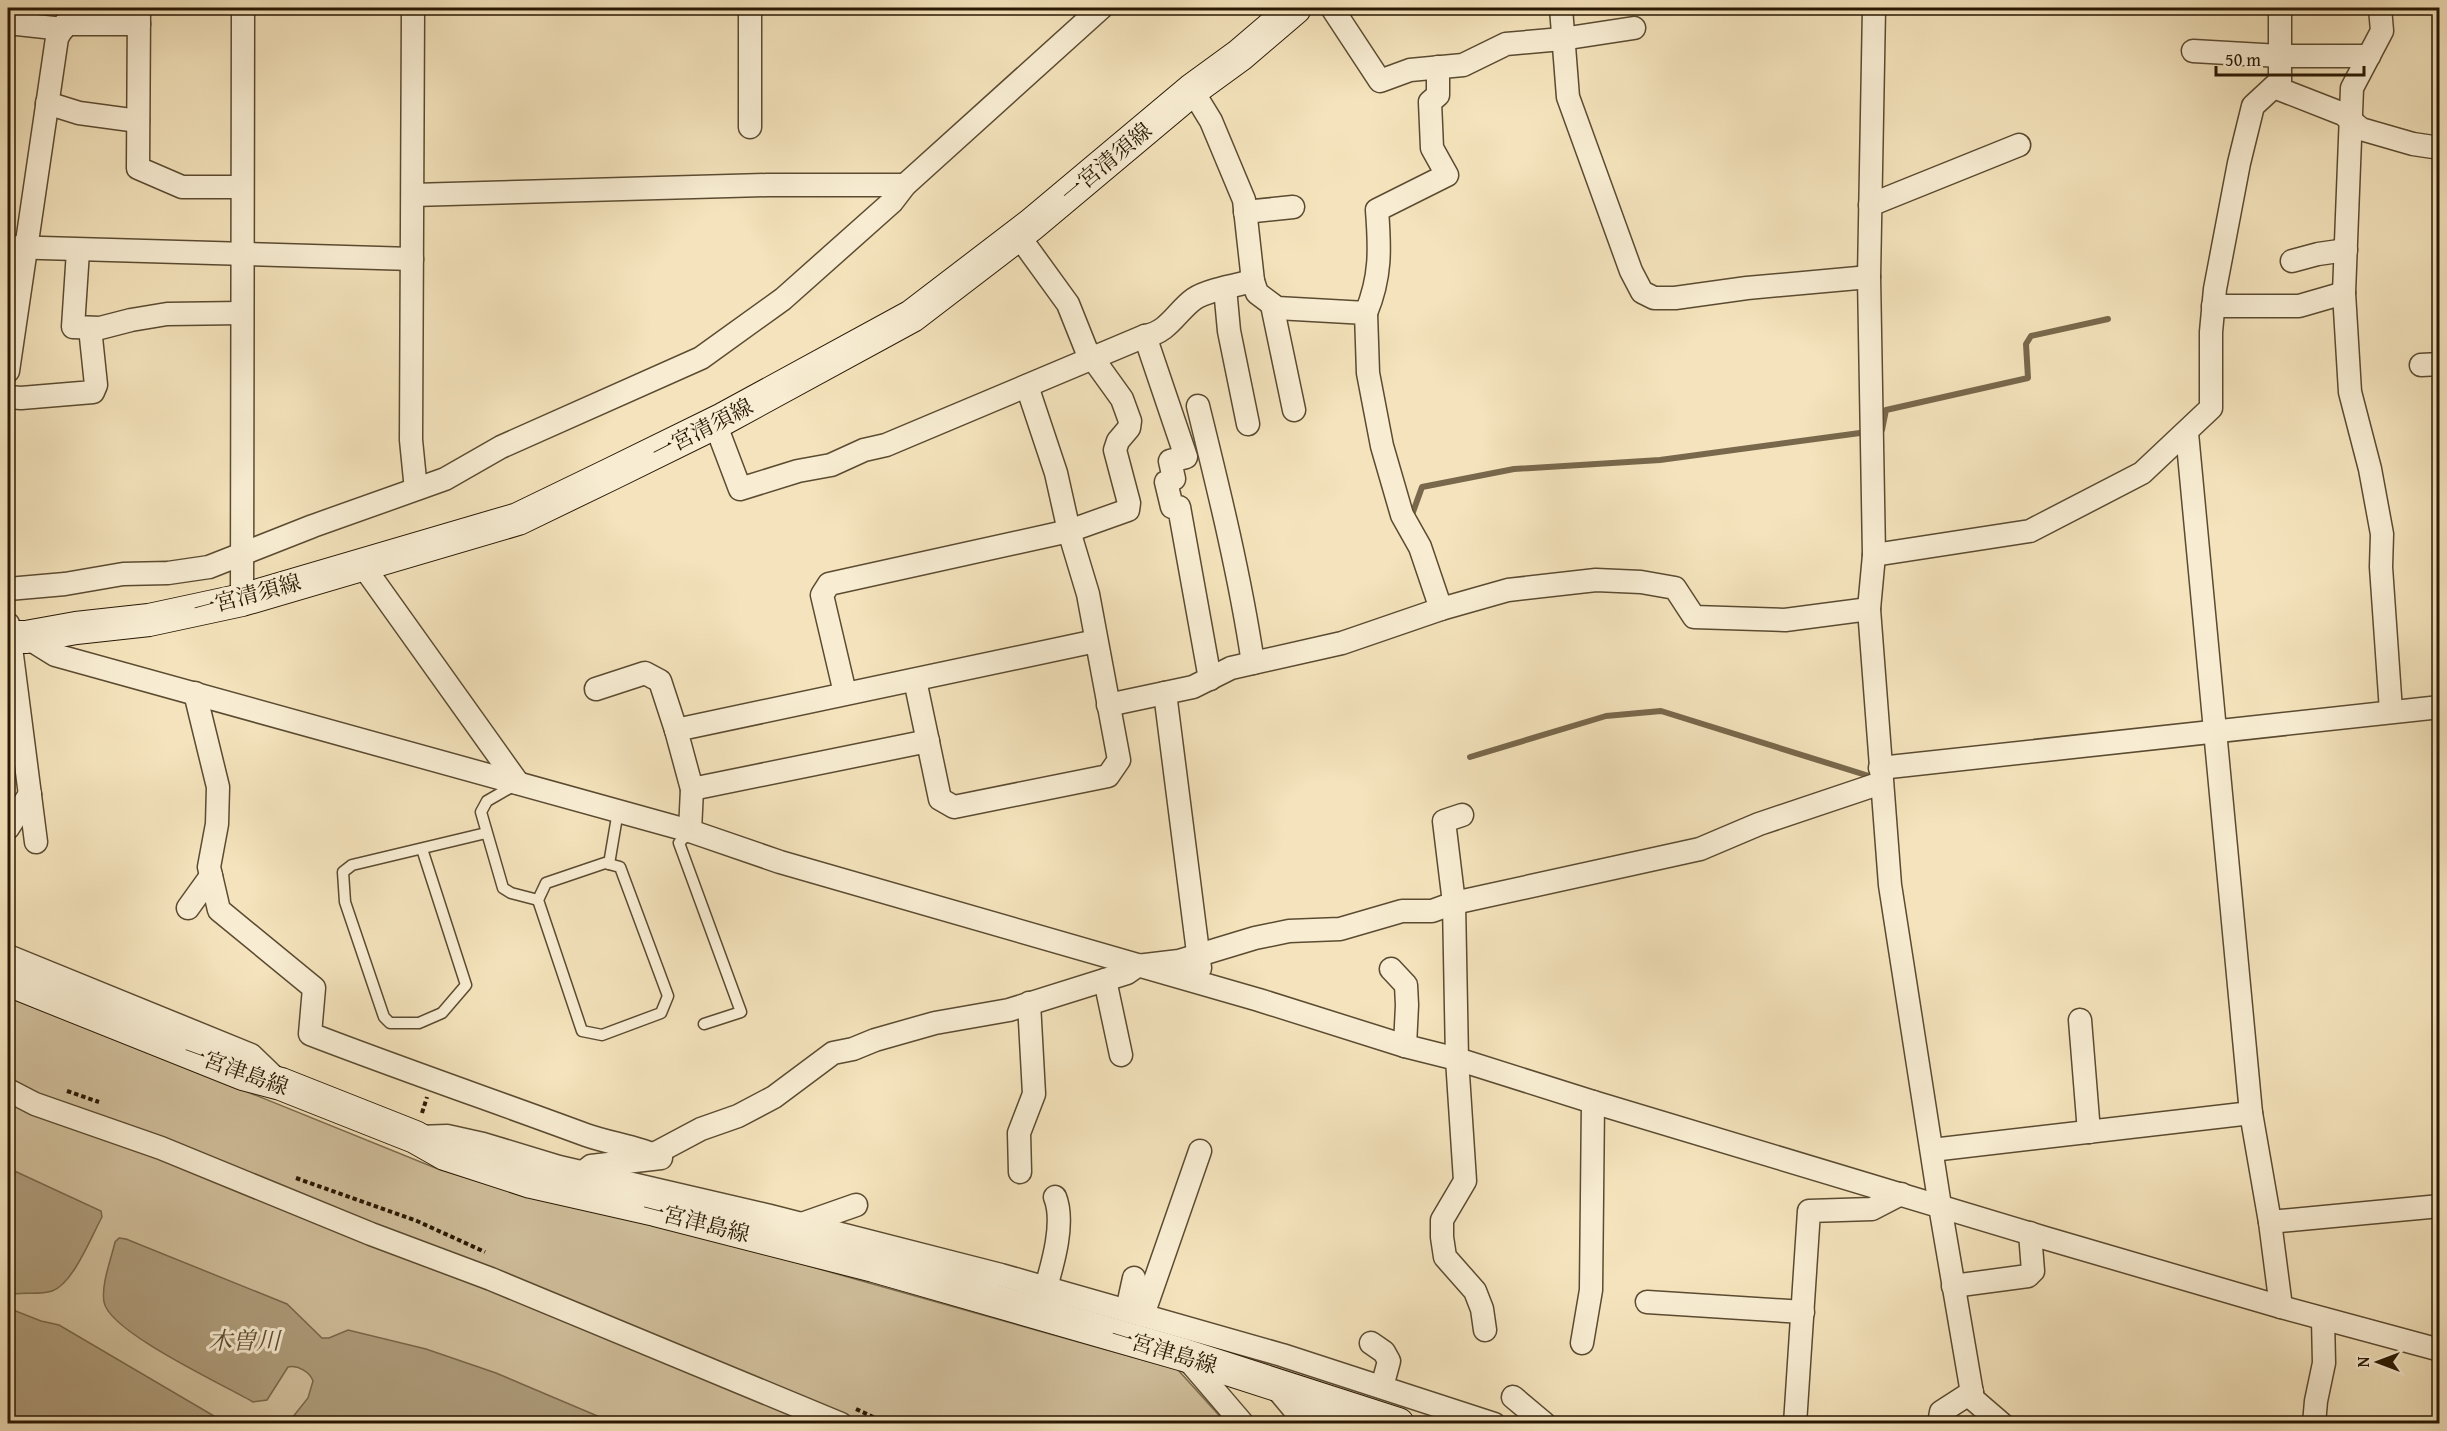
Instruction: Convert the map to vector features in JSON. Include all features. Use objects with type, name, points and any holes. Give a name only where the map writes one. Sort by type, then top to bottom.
[{"type":"main road","name":"一宮清須線","points":[[13,634],[149,620],[242,600],[518,519],[715,423],[912,316],[1018,235],[1192,90],[1240,56],[1295,8]]},
{"type":"main road","name":"一宮津島線","points":[[8,980],[243,1074],[281,1084],[415,1137],[445,1154],[531,1182],[655,1210],[874,1266],[1184,1355],[1398,1424]]},
{"type":"street","points":[[242,600],[243,8]]},
{"type":"street","points":[[413,8],[411,440],[415,480],[418,488]]},
{"type":"street","points":[[750,8],[750,127]]},
{"type":"street","points":[[8,589],[65,584],[123,574],[168,573],[209,567],[313,526],[445,479],[501,447],[701,358],[783,299],[892,202],[905,185],[1101,8]]},
{"type":"street","points":[[1332,8],[1380,81],[1410,70],[1462,65],[1506,44],[1563,39],[1635,28]]},
{"type":"street","points":[[1561,8],[1568,97],[1630,271],[1642,292],[1654,298],[1675,298],[1747,288],[1869,277]]},
{"type":"street","points":[[1874,8],[1869,277],[1875,555],[1869,609],[1881,776],[1890,885],[1953,1286],[1973,1399],[1990,1419]]},
{"type":"street","points":[[1875,555],[2030,531],[2142,473],[2211,408],[2213,306],[2253,106],[2280,81],[2280,8]]},
{"type":"street","points":[[2380,8],[2382,31],[2352,88],[2344,293],[2350,392],[2370,469],[2382,534],[2381,567],[2391,711]]},
{"type":"street","points":[[8,371],[16,248],[47,103],[57,39],[65,24],[139,16],[138,168],[182,187],[242,187]]},
{"type":"street","points":[[8,23],[63,29]]},
{"type":"street","points":[[2193,51],[2280,56],[2369,56]]},
{"type":"street","points":[[1438,67],[1438,95],[1430,102],[1432,148],[1447,175],[1377,210],[1379,268],[1375,290],[1366,313],[1368,373],[1382,446],[1402,515],[1420,547],[1441,609]]},
{"type":"street","points":[[2274,87],[2343,114],[2352,119],[2361,129],[2413,144],[2439,148]]},
{"type":"street","points":[[1192,90],[1211,121],[1228,157],[1244,200],[1253,281],[1257,293],[1277,308],[1366,313]]},
{"type":"street","points":[[47,103],[79,113],[138,121]]},
{"type":"street","points":[[1870,205],[2019,145]]},
{"type":"street","points":[[413,195],[766,184],[905,185]]},
{"type":"street","points":[[1245,212],[1293,207]]},
{"type":"street","points":[[845,693],[822,595],[829,584],[1069,531],[1128,510],[1129,503],[1115,450],[1118,441],[1129,429],[1130,421],[1122,399],[1093,360],[1068,304],[1018,235]]},
{"type":"street","points":[[16,248],[412,259]]},
{"type":"street","points":[[2292,261],[2346,250]]},
{"type":"street","points":[[78,251],[73,327],[100,328],[166,314],[242,313]]},
{"type":"street","points":[[715,423],[740,489],[798,471],[831,465],[864,450],[886,446],[1145,336],[1154,335],[1169,324],[1195,298],[1253,281]]},
{"type":"street","points":[[1226,288],[1229,331],[1248,424]]},
{"type":"street","points":[[2213,306],[2299,306],[2344,293]]},
{"type":"street","points":[[1272,305],[1294,410]]},
{"type":"street","points":[[8,397],[93,392],[96,385],[90,328]]},
{"type":"street","points":[[1145,336],[1186,457],[1170,461],[1174,479],[1166,482],[1172,507],[1179,507],[1210,679]]},
{"type":"street","points":[[915,680],[940,799],[954,807],[1108,776],[1119,760],[1088,594],[1069,531],[1056,473],[1027,386]]},
{"type":"street","points":[[1198,406],[1223,507],[1253,663]]},
{"type":"street","points":[[2187,433],[2251,1113],[2270,1222],[2281,1307]]},
{"type":"street","points":[[362,563],[518,783]]},
{"type":"street","points":[[1108,705],[1193,687],[1231,668],[1342,643],[1441,609],[1508,591],[1596,580],[1641,582],[1675,588],[1694,617],[1785,620],[1869,609]]},
{"type":"street","points":[[13,634],[55,655],[690,831],[780,862],[1202,984],[1405,1046],[1457,1059],[2030,1233],[2281,1307],[2439,1350]]},
{"type":"street","points":[[13,634],[36,843]]},
{"type":"street","points":[[676,730],[1096,641]]},
{"type":"street","points":[[596,689],[645,673],[660,681],[692,789],[690,831]]},
{"type":"street","points":[[195,693],[218,787],[218,824],[209,867],[219,910],[314,988],[310,1034],[597,1139],[654,1154],[661,1158],[591,1166],[582,1172]]},
{"type":"street","points":[[1165,693],[1202,984]]},
{"type":"street","points":[[654,1154],[701,1129],[738,1116],[774,1097],[833,1053],[853,1049],[875,1040],[934,1023],[1009,1010],[1127,974],[1137,966],[1179,961],[1289,931],[1340,929],[1402,911],[1432,911],[1454,903],[1700,849],[1881,776],[2216,730],[2439,707]]},
{"type":"street","points":[[692,789],[928,741]]},
{"type":"street","points":[[8,828],[30,794]]},
{"type":"street","points":[[1462,815],[1444,821],[1454,903],[1457,1059],[1464,1181],[1443,1220],[1442,1237],[1445,1257],[1475,1291],[1482,1309],[1485,1330]]},
{"type":"street","points":[[188,908],[211,876]]},
{"type":"street","points":[[8,956],[251,1055],[281,1084]]},
{"type":"street","points":[[1391,969],[1406,985],[1405,1046]]},
{"type":"street","points":[[1105,980],[1121,1055]]},
{"type":"street","points":[[1020,1172],[1019,1133],[1034,1094],[1029,1003]]},
{"type":"street","points":[[2080,1020],[2089,1132]]},
{"type":"street","points":[[8,1090],[35,1104],[161,1148],[371,1234],[491,1279],[841,1424]]},
{"type":"street","points":[[1582,1343],[1591,1290],[1593,1102]]},
{"type":"street","points":[[1932,1150],[2251,1113]]},
{"type":"street","points":[[415,1137],[447,1136],[483,1144],[582,1172],[1046,1287],[1282,1355],[1494,1424]]},
{"type":"street","points":[[1135,1313],[1200,1151]]},
{"type":"street","points":[[1795,1424],[1809,1211],[1872,1209],[1901,1194]]},
{"type":"street","points":[[1046,1287],[1055,1257],[1059,1206],[1055,1197]]},
{"type":"street","points":[[799,1225],[856,1205]]},
{"type":"street","points":[[2270,1222],[2439,1206]]},
{"type":"street","points":[[1953,1286],[2028,1276],[2033,1271],[2030,1233]]},
{"type":"street","points":[[1134,1278],[1135,1313]]},
{"type":"street","points":[[1647,1302],[1803,1312]]},
{"type":"street","points":[[2314,1424],[2324,1363],[2323,1319]]},
{"type":"street","points":[[1371,1343],[1384,1352],[1389,1361],[1382,1388]]},
{"type":"street","points":[[1184,1355],[1243,1424]]},
{"type":"street","points":[[1274,1384],[1293,1408],[1336,1424]]},
{"type":"street","points":[[1936,1415],[1972,1392]]},
{"type":"street","points":[[1513,1397],[1545,1424]]},
{"type":"lane","points":[[518,783],[487,801],[482,812],[503,888],[511,893],[538,900]]},
{"type":"lane","points":[[609,864],[618,811]]},
{"type":"lane","points":[[690,831],[679,843],[741,1012],[704,1024]]},
{"type":"lane","points":[[422,849],[466,985],[442,1012],[419,1023],[390,1023],[384,1017],[345,902],[343,872],[352,865],[486,833]]},
{"type":"lane","points":[[605,863],[620,867],[668,996],[661,1013],[602,1035],[582,1031],[538,900],[546,884],[605,863]]},
{"type":"path","points":[[415,1137],[432,1079]]},
{"type":"shaded area","points":[[8,995],[438,1169],[526,1196],[649,1221],[1178,1370],[1226,1423],[544,1423],[530,1412],[518,1410],[487,1388],[480,1376],[471,1372],[459,1372],[446,1376],[441,1368],[429,1367],[391,1347],[378,1347],[358,1338],[339,1340],[339,1345],[332,1349],[314,1347],[307,1342],[298,1327],[262,1302],[250,1295],[241,1298],[228,1295],[224,1282],[215,1277],[204,1275],[191,1280],[150,1269],[153,1252],[136,1244],[131,1248],[126,1261],[110,1273],[107,1296],[114,1303],[117,1298],[131,1304],[136,1311],[129,1329],[147,1335],[163,1333],[175,1335],[179,1345],[191,1344],[203,1352],[205,1365],[201,1371],[233,1389],[252,1386],[267,1398],[284,1365],[291,1359],[299,1361],[315,1349],[330,1362],[334,1371],[333,1381],[317,1416],[305,1423],[210,1423],[200,1420],[188,1410],[149,1391],[143,1380],[133,1372],[114,1371],[86,1361],[62,1340],[29,1336],[13,1323],[9,1311],[10,1298],[14,1293],[49,1290],[57,1284],[91,1219],[50,1196],[49,1190],[16,1185],[8,1175]]},
{"type":"water","name":"木曽川","points":[[8,1168],[101,1211],[102,1217],[81,1259],[60,1287],[43,1293],[14,1294],[11,1298],[13,1310],[59,1325],[226,1423],[8,1423]]},
{"type":"water","name":"木曽川","points":[[119,1238],[287,1304],[322,1338],[329,1338],[348,1330],[426,1349],[496,1373],[614,1423],[288,1423],[308,1398],[313,1381],[303,1370],[288,1367],[267,1400],[253,1402],[170,1357],[125,1328],[111,1314],[103,1295],[115,1242]]},
{"type":"waterway","points":[[1882,430],[1886,410],[2028,378],[2026,344],[2031,336],[2108,319]]},
{"type":"waterway","points":[[1413,512],[1422,487],[1514,469],[1660,460],[1860,433]]},
{"type":"waterway","points":[[1470,757],[1606,716],[1661,711],[1869,776]]}]
